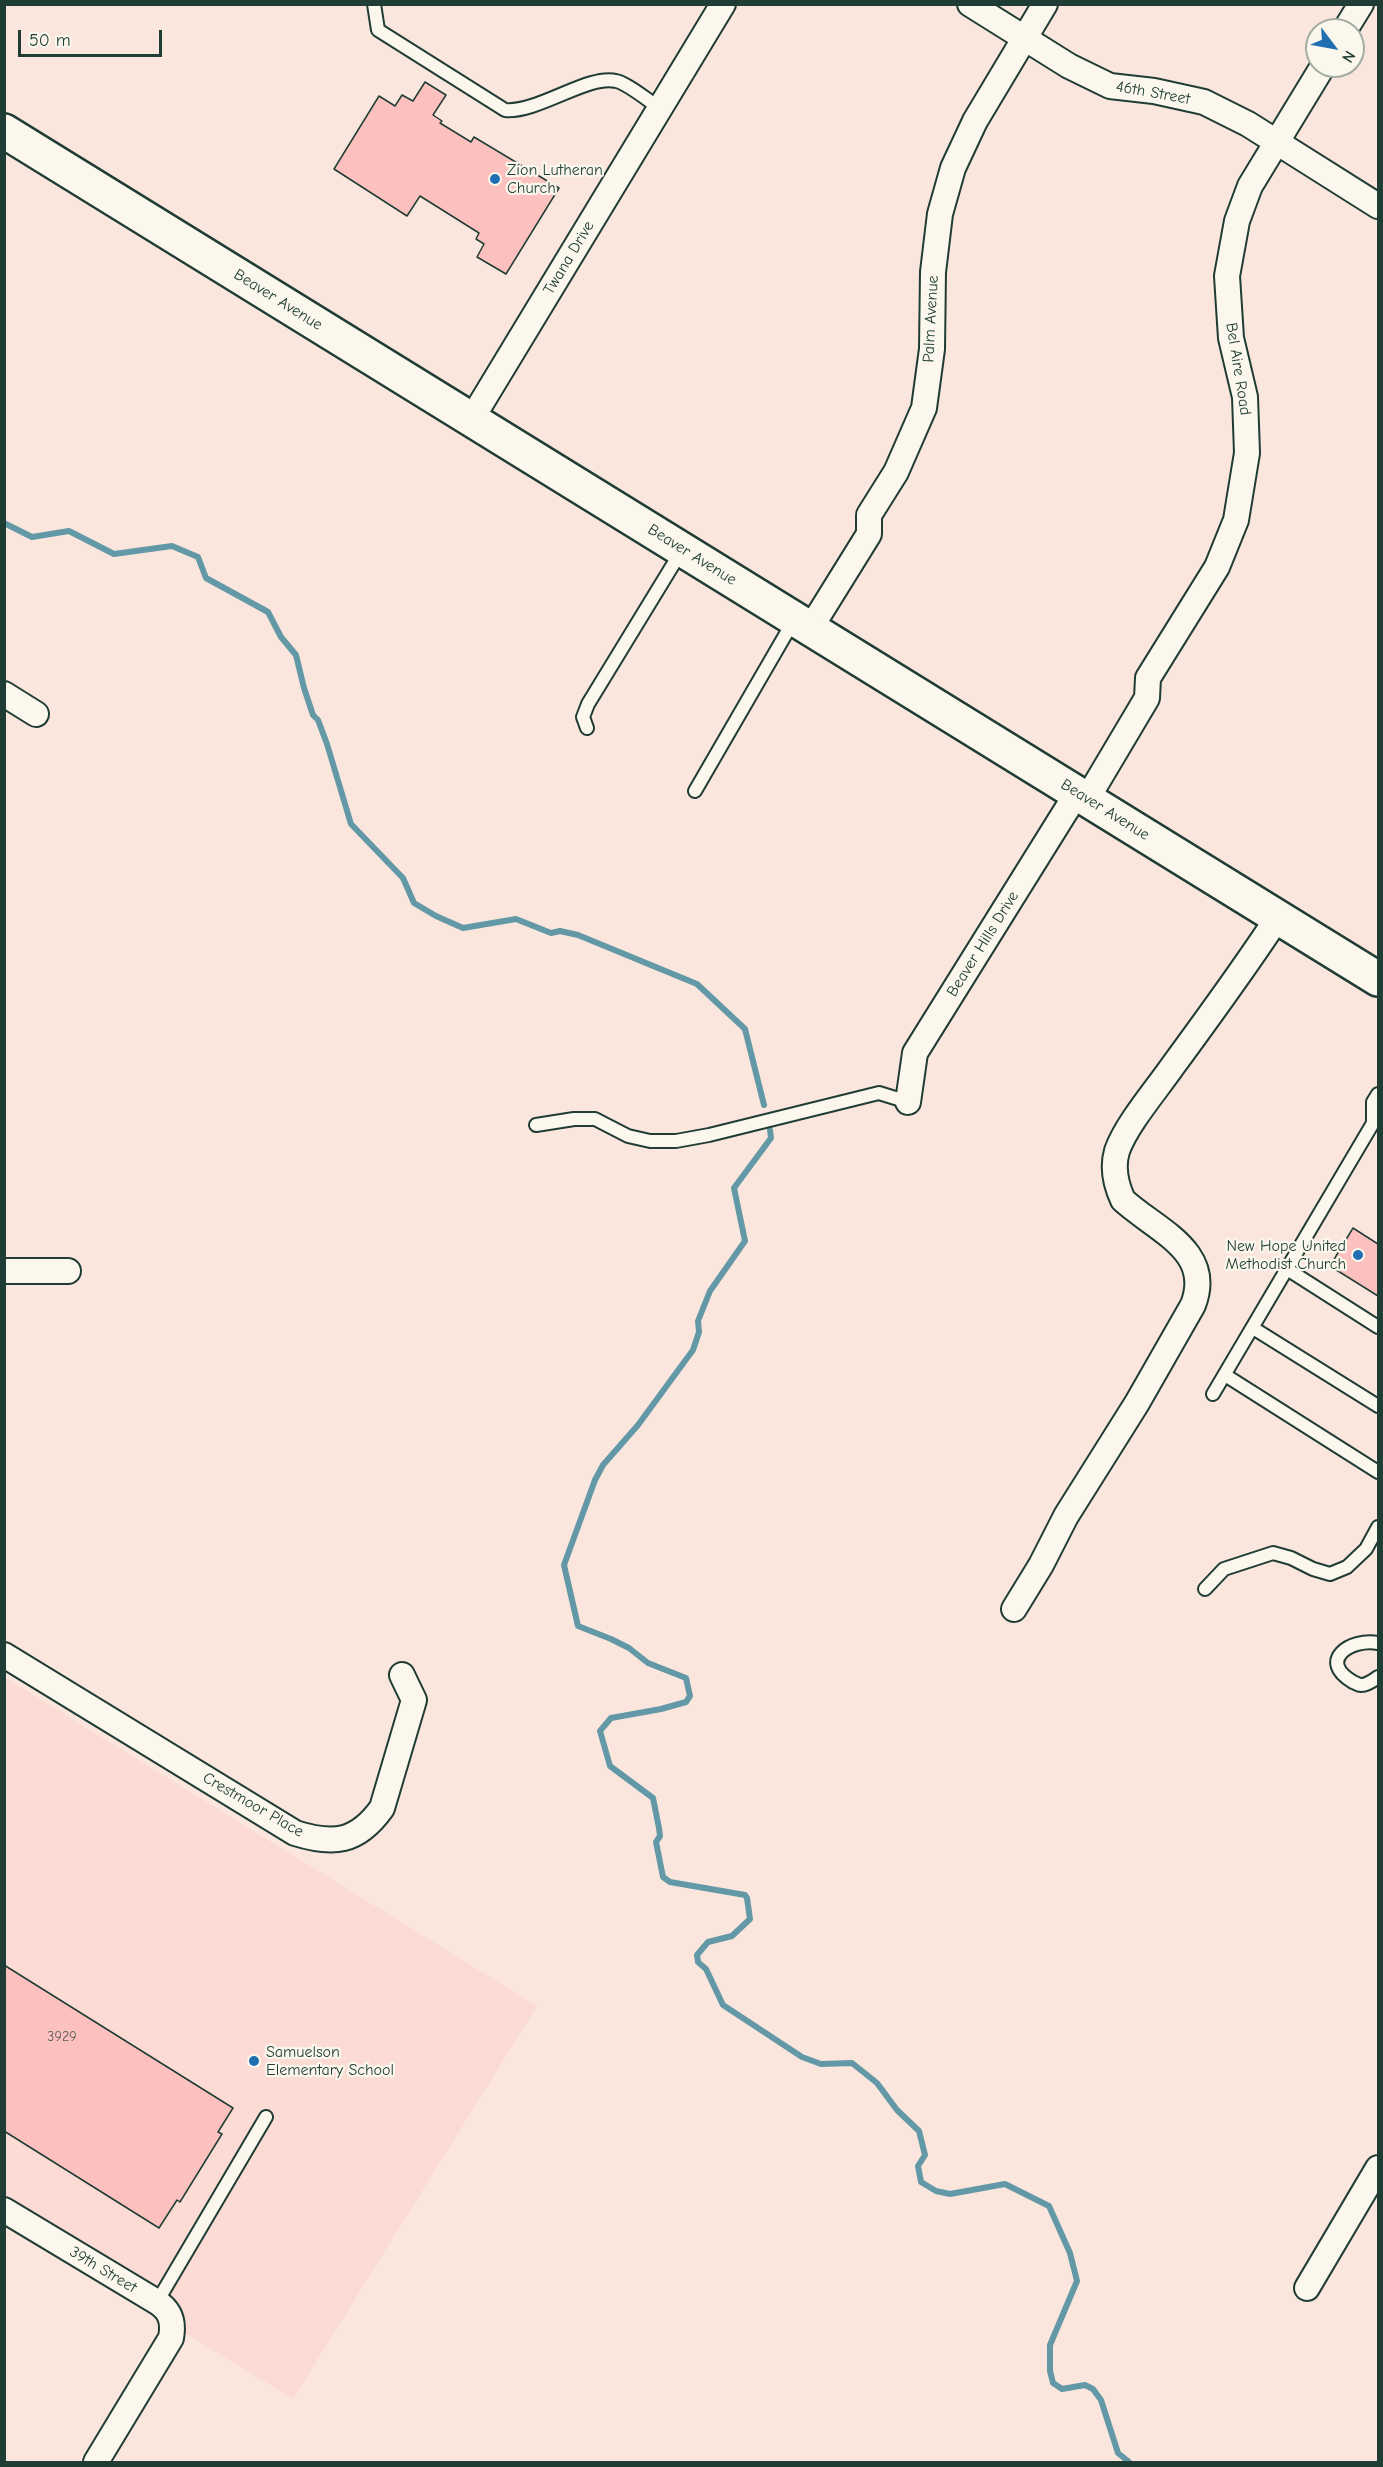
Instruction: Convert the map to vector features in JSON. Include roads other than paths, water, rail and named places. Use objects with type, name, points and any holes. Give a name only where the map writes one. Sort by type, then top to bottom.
[{"type":"main road","name":"Beaver Avenue","points":[[4,131],[1378,979]]},
{"type":"street","name":"Twana Drive","points":[[471,420],[723,4]]},
{"type":"street","name":"46th Street","points":[[970,4],[1069,66],[1110,86],[1154,91],[1204,102],[1248,124],[1378,206]]},
{"type":"street","name":"Palm Avenue","points":[[802,624],[869,534],[869,515],[896,472],[924,408],[932,349],[933,272],[940,214],[953,168],[975,121],[1044,4]]},
{"type":"street","points":[[1353,18],[1361,4]]},
{"type":"street","name":"Bel Aire Road","points":[[1082,796],[1147,698],[1148,678],[1217,567],[1236,520],[1247,442],[1245,397],[1231,338],[1227,276],[1236,221],[1250,186],[1316,78]]},
{"type":"street","points":[[4,694],[36,714]]},
{"type":"street","name":"Beaver Hills Drive","points":[[908,1102],[915,1053],[1082,796]]},
{"type":"street","points":[[1014,1608],[1041,1566],[1066,1516],[1137,1403],[1193,1305],[1198,1291],[1199,1277],[1195,1264],[1187,1252],[1124,1200],[1118,1189],[1115,1171],[1117,1152],[1125,1136],[1159,1086],[1278,917]]},
{"type":"street","points":[[4,1271],[68,1271]]},
{"type":"street","name":"Crestmoor Place","points":[[4,1655],[295,1833],[320,1841],[334,1841],[353,1835],[374,1819],[382,1808],[414,1700],[402,1675]]},
{"type":"street","points":[[1307,2288],[1378,2168]]},
{"type":"street","name":"39th Street","points":[[4,2210],[157,2302],[170,2315],[173,2326],[171,2338],[96,2463]]},
{"type":"lane","points":[[374,4],[378,30],[505,110],[522,109],[600,82],[616,81],[659,108]]},
{"type":"lane","points":[[587,728],[583,717],[588,704],[682,549]]},
{"type":"lane","points":[[695,791],[802,624]]},
{"type":"lane","points":[[536,1125],[574,1119],[596,1119],[628,1136],[650,1141],[676,1141],[879,1093],[908,1102]]},
{"type":"lane","points":[[1213,1394],[1376,1122],[1373,1102],[1378,1094]]},
{"type":"lane","points":[[1287,1269],[1378,1327]]},
{"type":"lane","points":[[1253,1328],[1378,1406]]},
{"type":"lane","points":[[1225,1375],[1378,1472]]},
{"type":"lane","points":[[1205,1589],[1224,1569],[1273,1553],[1330,1574],[1347,1567],[1366,1549],[1378,1527]]},
{"type":"lane","points":[[1378,1643],[1354,1644],[1343,1648],[1338,1658],[1338,1667],[1346,1678],[1358,1685],[1364,1685],[1378,1677]]},
{"type":"lane","points":[[157,2302],[266,2117]]},
{"type":"waterway","points":[[4,523],[32,537],[69,531],[114,554],[172,546],[198,557],[206,578],[268,612],[281,637],[296,655],[304,688],[313,715],[318,720],[327,744],[351,824],[403,878],[414,903],[463,928],[516,919],[551,933],[560,931],[578,935],[697,984],[745,1029],[764,1105]]},
{"type":"waterway","points":[[770,1130],[771,1138],[734,1188],[745,1241],[710,1291],[698,1321],[699,1332],[693,1350],[638,1425],[603,1465],[595,1480],[564,1565],[578,1626],[629,1648],[648,1663],[686,1678],[690,1696],[686,1702],[661,1709],[611,1718],[600,1731],[610,1766],[653,1798],[660,1836],[656,1842],[663,1877],[670,1882],[745,1895],[747,1898],[750,1919],[732,1936],[708,1942],[697,1955],[698,1962],[706,1969],[723,2005],[802,2057],[821,2064],[852,2063],[877,2083],[897,2110],[919,2131],[925,2155],[918,2166],[921,2182],[936,2191],[950,2194],[1005,2184],[1049,2206],[1070,2253],[1077,2281],[1050,2345],[1050,2371],[1053,2383],[1062,2389],[1085,2385],[1093,2389],[1101,2400],[1118,2453],[1129,2462]]},
{"type":"place","name":"Zion Lutheran Church","points":[[495,179]]},
{"type":"place","name":"New Hope United Methodist Church","points":[[1358,1255]]},
{"type":"place","name":"Samuelson Elementary School","points":[[254,2061]]}]
